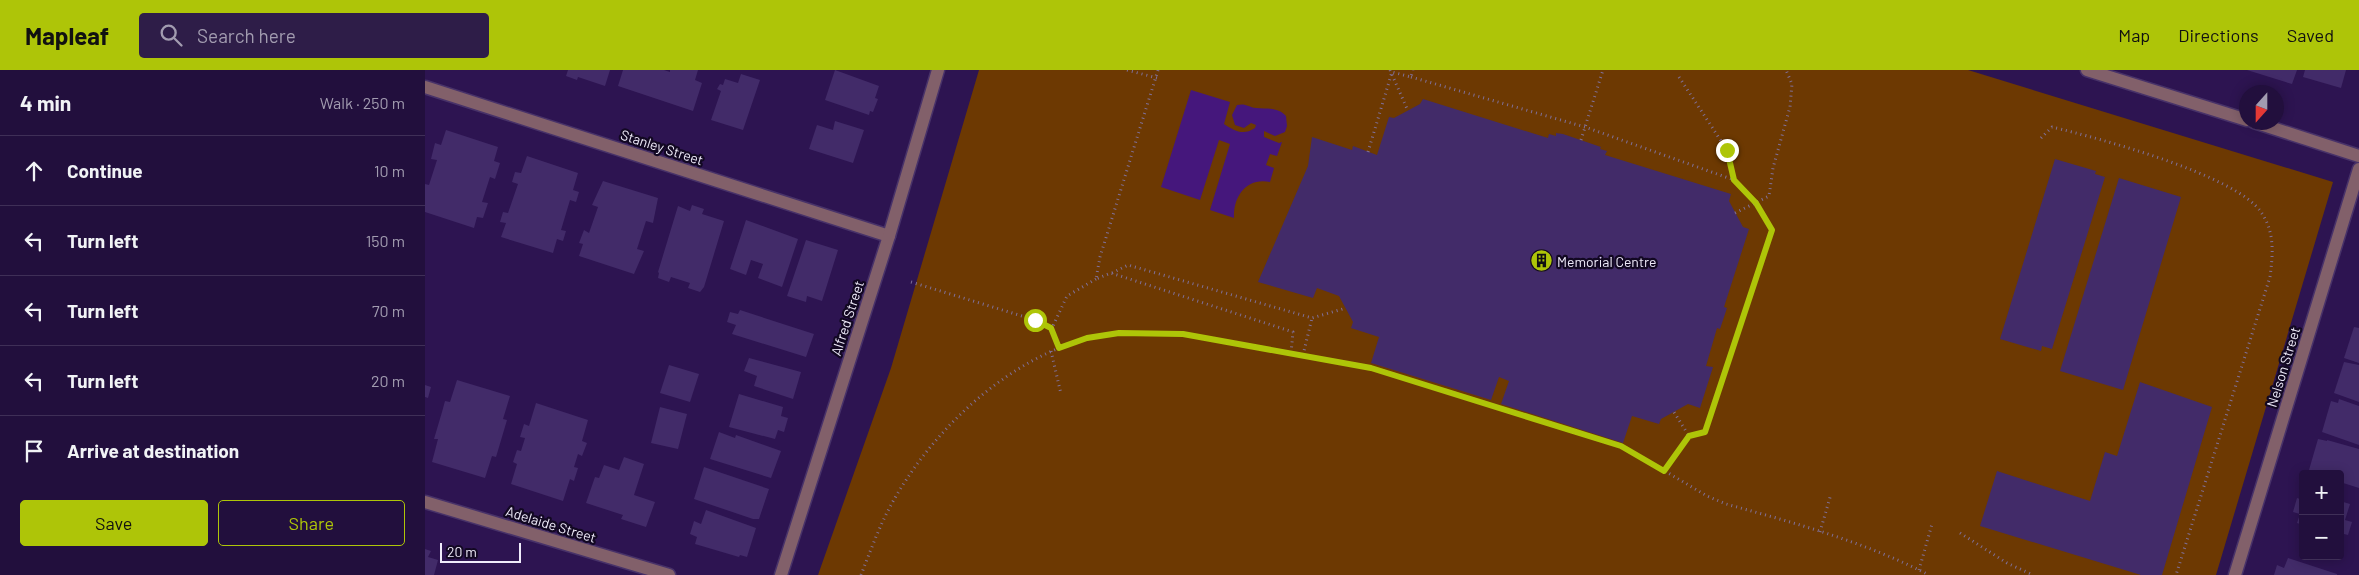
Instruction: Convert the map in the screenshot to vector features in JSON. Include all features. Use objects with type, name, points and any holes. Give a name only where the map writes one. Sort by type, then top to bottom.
[{"type":"street","name":"Alfred Street","points":[[781,575],[889,236],[938,70]]},
{"type":"street","points":[[2087,70],[2239,118]]},
{"type":"street","name":"Stanley Street","points":[[425,87],[889,236]]},
{"type":"street","points":[[2279,130],[2359,156]]},
{"type":"street","name":"Nelson Street","points":[[2235,575],[2359,169]]},
{"type":"street","name":"Adelaide Street","points":[[425,502],[669,575]]},
{"type":"path","points":[[1127,70],[1157,78]]},
{"type":"path","points":[[1096,278],[1100,257],[1158,70]]},
{"type":"path","points":[[1411,78],[1413,70]]},
{"type":"path","points":[[1581,140],[1603,70]]},
{"type":"path","points":[[1735,213],[1769,196],[1773,168],[1790,107],[1792,84],[1786,70]]},
{"type":"path","points":[[1391,71],[1585,127],[1734,180],[1756,203],[1772,230],[1705,432],[1689,436],[1664,471]]},
{"type":"path","points":[[1391,71],[1408,111]]},
{"type":"path","points":[[1368,152],[1391,71]]},
{"type":"path","points":[[1679,77],[1727,150],[1734,180]]},
{"type":"path","points":[[2041,138],[2052,127],[2092,136],[2225,184],[2248,197],[2261,212],[2270,228],[2273,250],[2270,278],[2176,575]]},
{"type":"path","points":[[1051,328],[1067,296],[1096,278],[1128,265],[1313,318],[1346,308]]},
{"type":"path","points":[[1111,273],[1293,332],[1291,353]]},
{"type":"path","points":[[911,282],[1035,320],[1051,328],[1059,348]]},
{"type":"path","points":[[1303,355],[1313,318]]},
{"type":"path","points":[[861,575],[890,507],[923,457],[989,388],[1023,365],[1051,351],[1087,338],[1119,333],[1146,332],[1183,334],[1371,368],[1621,446],[1707,496],[1726,504],[1820,532],[1893,557],[1929,575]]},
{"type":"path","points":[[1051,351],[1061,394]]},
{"type":"path","points":[[1674,412],[1689,436]]},
{"type":"path","points":[[1820,532],[1831,494]]},
{"type":"path","points":[[1919,570],[1932,524]]},
{"type":"path","points":[[1960,533],[2007,563],[2033,575]]},
{"type":"shaded area","name":"Memorial Centre","points":[[979,70],[1968,70],[2333,182],[2216,575],[818,575],[891,368]]},
{"type":"shaded area","points":[[1191,90],[1230,102],[1224,124],[1239,132],[1247,132],[1255,128],[1256,125],[1251,123],[1244,128],[1235,125],[1232,115],[1237,105],[1243,104],[1256,108],[1276,110],[1286,116],[1287,126],[1285,132],[1275,136],[1264,131],[1264,137],[1279,143],[1282,142],[1277,156],[1270,154],[1266,165],[1274,168],[1270,182],[1255,182],[1243,190],[1236,202],[1234,218],[1210,210],[1230,144],[1219,140],[1200,200],[1161,187]]},
{"type":"building","points":[[568,70],[610,70],[605,86],[578,77],[577,80],[566,76]]},
{"type":"building","points":[[623,70],[664,70],[670,72],[670,70],[698,70],[695,80],[702,83],[693,111],[618,86]]},
{"type":"building","points":[[835,70],[879,86],[875,98],[878,99],[873,112],[870,111],[869,115],[825,100]]},
{"type":"building","points":[[2247,70],[2297,70],[2292,84]]},
{"type":"building","points":[[2305,70],[2346,70],[2341,88],[2303,77]]},
{"type":"building","points":[[741,74],[760,80],[743,130],[711,120],[721,91],[717,89],[720,84],[723,85],[725,79],[738,83]]},
{"type":"building","name":"Memorial Centre","points":[[1423,99],[1548,138],[1549,134],[1556,136],[1556,133],[1563,134],[1601,147],[1600,149],[1607,151],[1605,155],[1731,194],[1729,201],[1743,227],[1749,229],[1724,307],[1727,308],[1720,329],[1717,328],[1706,366],[1713,367],[1700,408],[1688,404],[1661,419],[1659,424],[1632,416],[1623,443],[1501,404],[1509,381],[1499,377],[1491,400],[1371,363],[1379,337],[1351,328],[1353,322],[1339,296],[1317,288],[1313,298],[1258,282],[1308,166],[1312,137],[1352,150],[1353,146],[1377,155],[1389,117],[1394,118],[1420,104]]},
{"type":"building","points":[[835,121],[864,130],[853,163],[809,149],[817,125],[833,130]]},
{"type":"building","points":[[446,130],[498,147],[494,161],[500,163],[495,179],[490,177],[482,202],[488,203],[483,218],[477,217],[474,228],[425,212],[425,184],[429,185],[437,160],[431,159],[435,143],[441,145]]},
{"type":"building","points":[[527,156],[578,173],[573,190],[579,192],[576,202],[570,200],[561,230],[566,231],[563,241],[557,239],[553,253],[501,237],[506,223],[500,222],[503,212],[508,213],[518,184],[512,182],[515,172],[521,173]]},
{"type":"building","points":[[2055,159],[2096,171],[2095,174],[2105,177],[2052,349],[2042,346],[2041,351],[2000,339]]},
{"type":"building","points":[[2119,178],[2181,197],[2123,390],[2060,371]]},
{"type":"building","points":[[603,181],[658,198],[653,223],[646,221],[637,249],[644,251],[634,274],[579,256],[583,244],[579,243],[584,230],[589,233],[598,207],[592,205]]},
{"type":"building","points":[[692,205],[704,209],[702,214],[724,221],[704,287],[700,292],[688,288],[690,283],[671,277],[669,282],[658,278],[658,272],[678,206],[690,211]]},
{"type":"building","points":[[746,220],[798,239],[782,287],[758,278],[763,264],[751,260],[746,275],[730,269]]},
{"type":"building","points":[[806,240],[838,250],[822,301],[807,296],[806,302],[787,296]]},
{"type":"building","points":[[740,310],[814,334],[806,357],[732,334],[736,325],[727,322],[730,312],[738,314]]},
{"type":"building","points":[[2354,327],[2359,328],[2359,363],[2344,358]]},
{"type":"building","points":[[749,358],[801,372],[793,399],[754,386],[757,376],[744,371]]},
{"type":"building","points":[[2344,362],[2359,365],[2359,402],[2334,393]]},
{"type":"building","points":[[669,365],[699,374],[690,402],[660,393]]},
{"type":"building","points":[[457,380],[510,396],[503,419],[507,420],[496,457],[492,456],[485,478],[432,462],[438,439],[434,439],[445,401],[450,402]]},
{"type":"building","points":[[2140,382],[2212,407],[2162,575],[2141,575],[1980,526],[1997,471],[2090,501],[2105,452],[2117,456]]},
{"type":"building","points":[[425,385],[431,387],[428,398],[425,397]]},
{"type":"building","points":[[739,394],[783,407],[781,416],[788,418],[784,432],[778,430],[775,439],[729,427]]},
{"type":"building","points":[[2339,399],[2359,406],[2359,445],[2322,432],[2331,401],[2338,403]]},
{"type":"building","points":[[536,403],[588,420],[582,441],[587,443],[582,456],[578,454],[574,467],[578,468],[574,481],[570,479],[563,501],[511,484],[517,464],[513,462],[517,450],[521,451],[525,438],[520,437],[524,424],[529,426]]},
{"type":"building","points":[[660,407],[687,414],[678,449],[651,443]]},
{"type":"building","points":[[719,432],[735,438],[736,435],[781,451],[771,478],[710,459]]},
{"type":"building","points":[[2318,439],[2359,449],[2359,488],[2344,483],[2344,470],[2309,470]]},
{"type":"building","points":[[624,457],[644,464],[634,495],[655,502],[646,527],[621,519],[623,515],[586,503],[595,477],[599,478],[604,465],[619,470]]},
{"type":"building","points":[[704,467],[769,489],[759,519],[753,519],[694,499]]},
{"type":"building","points":[[2297,498],[2299,499],[2299,514],[2293,512]]},
{"type":"building","points":[[2344,502],[2350,504],[2345,520],[2352,522],[2348,535],[2344,534]]},
{"type":"building","points":[[706,510],[756,528],[747,557],[740,555],[739,557],[695,544],[697,537],[690,534],[694,521],[701,524]]},
{"type":"building","points":[[425,549],[431,551],[428,557],[438,560],[434,575],[425,575]]},
{"type":"building","points":[[2288,558],[2337,575],[2274,575],[2277,565],[2284,568]]},
{"type":"place","name":"Memorial Centre","points":[[1541,261]]},
{"type":"route","points":[[1035,320],[1051,328],[1059,348],[1087,338],[1119,333],[1183,334],[1371,368],[1621,446],[1664,471],[1689,436],[1705,432],[1772,230],[1756,203],[1734,180],[1727,150]]}]
